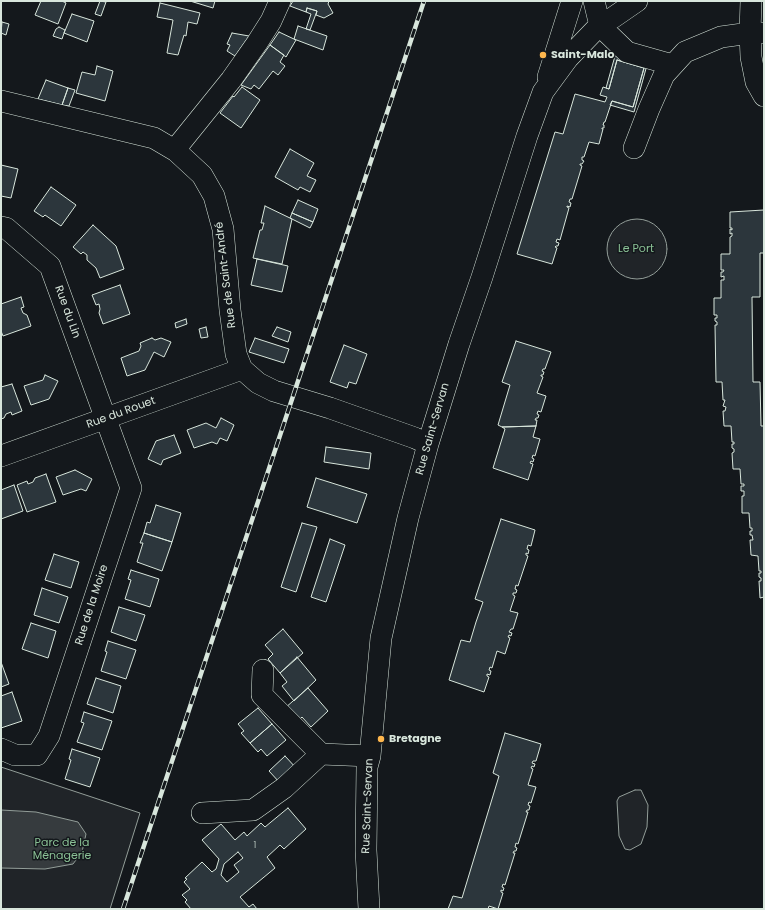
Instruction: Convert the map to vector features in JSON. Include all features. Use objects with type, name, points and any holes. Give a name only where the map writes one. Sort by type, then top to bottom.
[{"type":"street","points":[[176,151],[181,142],[231,80],[257,43],[271,21],[280,1]]},
{"type":"street","points":[[543,92],[572,1]]},
{"type":"street","points":[[594,1],[600,26],[627,52],[673,65]]},
{"type":"street","name":"Rue Saint-Servan","points":[[368,909],[366,850],[367,767],[370,756],[381,638],[408,518],[428,444],[459,344],[527,136],[543,92],[568,58],[595,30],[637,1]]},
{"type":"street","points":[[751,1],[757,33],[751,57],[756,82],[764,96]]},
{"type":"street","points":[[634,148],[649,108],[664,75],[685,52],[721,37],[757,33]]},
{"type":"street","name":"Rue de Saint-André","points":[[1,101],[154,138],[176,151],[202,175],[214,196],[223,229],[230,310],[236,354],[242,369],[258,383],[274,391],[330,408],[428,444]]},
{"type":"street","name":"Rue du Lin","points":[[1,226],[6,228],[50,266],[105,418]]},
{"type":"street","name":"Rue du Rouet","points":[[1,456],[242,369]]},
{"type":"street","name":"Rue de la Moire","points":[[1,749],[15,755],[37,755],[49,736],[131,488],[105,418]]},
{"type":"street","points":[[263,670],[262,695],[321,754],[370,756]]},
{"type":"street","points":[[202,813],[253,810],[284,788],[321,754]]},
{"type":"green space","name":"Le Port","points":[[631,219],[643,219],[654,224],[662,232],[667,243],[665,261],[654,274],[643,279],[631,279],[620,274],[612,266],[607,255],[607,243],[612,232],[620,224]]},
{"type":"green space","name":"Parc de la Ménagerie","points":[[1,767],[140,813],[110,909],[1,909]]},
{"type":"green space","points":[[635,790],[641,790],[648,805],[647,827],[641,844],[630,850],[625,849],[619,836],[617,801],[619,797]]},
{"type":"shaded area","points":[[1,810],[36,812],[78,822],[86,834],[82,852],[73,864],[45,869],[1,868]]},
{"type":"building","points":[[41,1],[62,1],[66,3],[58,24],[35,15]]},
{"type":"building","points":[[100,1],[106,2],[101,16],[95,14]]},
{"type":"building","points":[[190,1],[215,1],[213,8]]},
{"type":"building","points":[[293,1],[329,1],[328,4],[333,13],[324,18],[316,15],[317,11],[307,8],[306,12],[290,6]]},
{"type":"building","points":[[160,3],[200,13],[197,24],[188,22],[186,36],[184,35],[178,55],[167,53],[173,20],[157,17]]},
{"type":"building","points":[[307,8],[317,11],[310,30],[306,29],[311,14],[306,12]]},
{"type":"building","points":[[72,14],[94,21],[87,42],[64,33]]},
{"type":"building","points":[[2,22],[9,24],[6,35],[1,33]]},
{"type":"building","points":[[298,26],[327,36],[323,50],[294,39]]},
{"type":"building","points":[[59,27],[65,30],[62,39],[53,36],[56,29]]},
{"type":"building","points":[[279,32],[296,40],[286,57],[270,45]]},
{"type":"building","points":[[232,33],[249,36],[235,56],[227,51],[230,45],[227,44]]},
{"type":"building","points":[[270,45],[284,55],[280,62],[285,66],[278,75],[273,71],[259,89],[254,85],[251,89],[241,85]]},
{"type":"building","points":[[615,56],[647,65],[634,112],[610,105],[612,101],[633,107],[644,68],[617,60],[609,89],[606,88]]},
{"type":"building","points":[[617,60],[644,68],[633,107],[612,101],[603,125],[604,128],[602,128],[599,144],[589,142],[584,157],[582,157],[582,160],[584,161],[580,164],[582,166],[572,199],[570,199],[569,202],[571,203],[570,207],[567,206],[569,208],[560,240],[557,239],[556,242],[559,243],[558,246],[555,247],[557,248],[552,264],[517,254],[555,132],[563,134],[575,94],[605,102],[607,97],[600,95],[603,87],[609,89]]},
{"type":"building","points":[[97,66],[113,71],[105,101],[76,93],[82,72],[95,75]]},
{"type":"building","points":[[46,80],[68,88],[62,105],[38,99]]},
{"type":"building","points":[[242,87],[260,100],[241,128],[220,113]]},
{"type":"building","points":[[68,88],[75,90],[69,106],[62,105]]},
{"type":"building","points":[[290,149],[314,163],[307,176],[316,180],[310,192],[300,187],[298,190],[275,177]]},
{"type":"building","points":[[1,165],[18,169],[11,198],[1,196]]},
{"type":"building","points":[[51,187],[76,205],[61,226],[45,215],[43,217],[34,211]]},
{"type":"building","points":[[298,200],[318,209],[313,222],[292,213]]},
{"type":"building","points":[[265,206],[292,219],[282,264],[253,258],[260,230],[262,230],[264,223],[261,223]]},
{"type":"building","points":[[764,210],[764,253],[760,253],[760,297],[752,297],[753,382],[760,382],[761,426],[764,426],[764,597],[760,598],[759,581],[761,581],[761,578],[759,577],[759,573],[761,573],[761,571],[759,571],[758,556],[751,555],[750,540],[753,540],[752,535],[750,535],[752,528],[750,528],[749,513],[742,513],[742,496],[744,496],[744,491],[741,491],[741,486],[744,486],[744,484],[741,484],[740,469],[733,469],[732,453],[734,452],[734,449],[732,448],[732,444],[734,444],[734,442],[732,442],[731,426],[724,426],[723,411],[725,411],[726,407],[723,406],[725,400],[723,400],[722,382],[716,382],[715,325],[717,325],[717,322],[715,321],[715,318],[717,318],[717,315],[714,315],[714,298],[721,298],[721,280],[724,280],[724,276],[721,277],[721,272],[724,270],[721,270],[721,254],[730,254],[730,237],[732,236],[732,233],[730,234],[730,229],[732,230],[732,228],[730,228],[730,212]]},
{"type":"building","points":[[292,213],[313,222],[310,228],[290,218]]},
{"type":"building","points":[[93,225],[116,246],[124,269],[100,278],[96,268],[87,260],[87,255],[83,252],[81,254],[73,247]]},
{"type":"building","points":[[257,259],[288,266],[282,292],[251,285]]},
{"type":"building","points":[[120,285],[130,314],[103,324],[99,313],[99,304],[96,305],[92,295]]},
{"type":"building","points":[[21,297],[24,307],[21,308],[23,313],[27,315],[31,326],[3,336],[1,331],[1,304]]},
{"type":"building","points":[[186,319],[187,324],[176,328],[175,323]]},
{"type":"building","points":[[206,327],[208,337],[201,338],[199,329]]},
{"type":"building","points":[[277,327],[291,332],[288,342],[272,336]]},
{"type":"building","points":[[152,338],[155,340],[161,338],[171,342],[164,357],[154,352],[145,370],[127,376],[121,358],[139,351],[141,346],[140,343]]},
{"type":"building","points":[[255,338],[289,349],[284,363],[249,352]]},
{"type":"building","points":[[516,341],[551,352],[545,369],[542,371],[544,372],[541,376],[543,377],[537,393],[546,396],[541,412],[538,411],[538,418],[535,420],[537,420],[536,426],[502,427],[498,425],[510,385],[502,382]]},
{"type":"building","points":[[344,345],[367,354],[356,384],[349,382],[347,388],[330,382]]},
{"type":"building","points":[[45,375],[58,381],[49,399],[31,405],[24,386],[43,380]]},
{"type":"building","points":[[12,384],[22,411],[12,415],[11,412],[6,414],[4,418],[1,419],[1,387]]},
{"type":"building","points":[[221,418],[234,425],[227,441],[220,438],[217,444],[212,442],[194,448],[187,430],[206,423],[216,428]]},
{"type":"building","points":[[536,426],[533,437],[540,439],[535,456],[533,455],[532,458],[534,459],[533,462],[531,461],[530,463],[533,464],[528,480],[493,468],[505,429],[502,427]]},
{"type":"building","points":[[174,435],[181,453],[163,460],[161,465],[148,459],[156,441]]},
{"type":"building","points":[[326,447],[371,453],[369,469],[324,462]]},
{"type":"building","points":[[75,470],[92,479],[86,491],[81,489],[63,495],[56,477]]},
{"type":"building","points":[[46,474],[56,502],[27,512],[17,485],[27,481],[28,484],[33,482],[35,478]]},
{"type":"building","points":[[316,478],[367,494],[357,523],[307,507]]},
{"type":"building","points":[[14,485],[23,511],[1,519],[1,490]]},
{"type":"building","points":[[156,505],[181,513],[172,542],[144,533],[147,522],[150,523]]},
{"type":"building","points":[[501,519],[535,530],[531,546],[528,545],[527,549],[529,550],[528,554],[526,553],[526,555],[528,556],[518,586],[516,585],[516,593],[513,593],[515,596],[510,611],[518,613],[513,629],[509,632],[512,633],[511,636],[509,635],[508,637],[510,638],[505,654],[497,651],[492,668],[490,667],[489,670],[491,671],[490,675],[487,674],[489,677],[484,692],[449,680],[461,640],[470,642],[483,602],[475,599]]},
{"type":"building","points":[[302,523],[317,527],[296,592],[281,587]]},
{"type":"building","points":[[144,533],[172,542],[162,571],[137,562],[143,543],[140,543]]},
{"type":"building","points":[[330,539],[345,545],[326,602],[311,597]]},
{"type":"building","points":[[54,554],[79,562],[71,588],[45,580]]},
{"type":"building","points":[[131,570],[159,579],[150,607],[125,599],[131,580],[128,579]]},
{"type":"building","points":[[42,588],[68,597],[59,623],[34,615]]},
{"type":"building","points":[[119,607],[145,615],[136,641],[111,632]]},
{"type":"building","points":[[31,623],[56,631],[48,658],[22,649]]},
{"type":"building","points":[[283,629],[303,653],[280,673],[268,659],[273,654],[265,645]]},
{"type":"building","points":[[108,641],[136,650],[126,679],[101,671],[107,652],[105,651]]},
{"type":"building","points":[[297,657],[316,680],[294,701],[282,686],[287,682],[280,673]]},
{"type":"building","points":[[1,662],[9,684],[1,687]]},
{"type":"building","points":[[96,678],[121,686],[113,713],[87,704]]},
{"type":"building","points":[[308,688],[328,711],[311,727],[302,717],[297,722],[285,708]]},
{"type":"building","points":[[12,692],[22,721],[1,728],[1,696]]},
{"type":"building","points":[[258,708],[272,724],[250,743],[241,733],[244,731],[238,724]]},
{"type":"building","points":[[84,712],[112,721],[102,750],[77,742],[84,723],[81,722]]},
{"type":"building","points":[[272,724],[286,740],[267,756],[261,749],[258,752],[250,743]]},
{"type":"building","points":[[505,733],[541,744],[536,761],[533,761],[532,763],[535,764],[534,767],[532,766],[531,768],[533,769],[528,785],[536,787],[531,803],[529,802],[528,805],[530,806],[529,810],[526,812],[528,812],[518,844],[516,843],[515,847],[517,848],[513,853],[515,853],[505,885],[503,884],[502,887],[504,888],[503,891],[501,890],[503,893],[498,909],[489,906],[488,909],[448,909],[453,896],[462,898],[499,776],[493,773]]},
{"type":"building","points":[[72,749],[100,758],[90,787],[65,779],[71,760],[69,759]]},
{"type":"building","points":[[285,756],[297,769],[280,783],[269,771]]},
{"type":"building","points":[[288,808],[306,829],[284,849],[280,845],[267,857],[275,868],[240,897],[249,907],[253,904],[257,909],[191,909],[185,902],[187,900],[182,895],[190,889],[184,882],[187,879],[185,878],[202,862],[212,872],[216,869],[219,859],[202,840],[221,824],[235,840],[244,832],[247,836],[261,823],[265,827]],"holes":[[[238,852],[243,858],[234,865],[239,872],[227,882],[221,875],[224,864]]]},
{"type":"railway","points":[[123,909],[424,1]]},
{"type":"place","name":"Saint-Malo","points":[[543,55]]},
{"type":"place","name":"Bretagne","points":[[381,739]]}]
